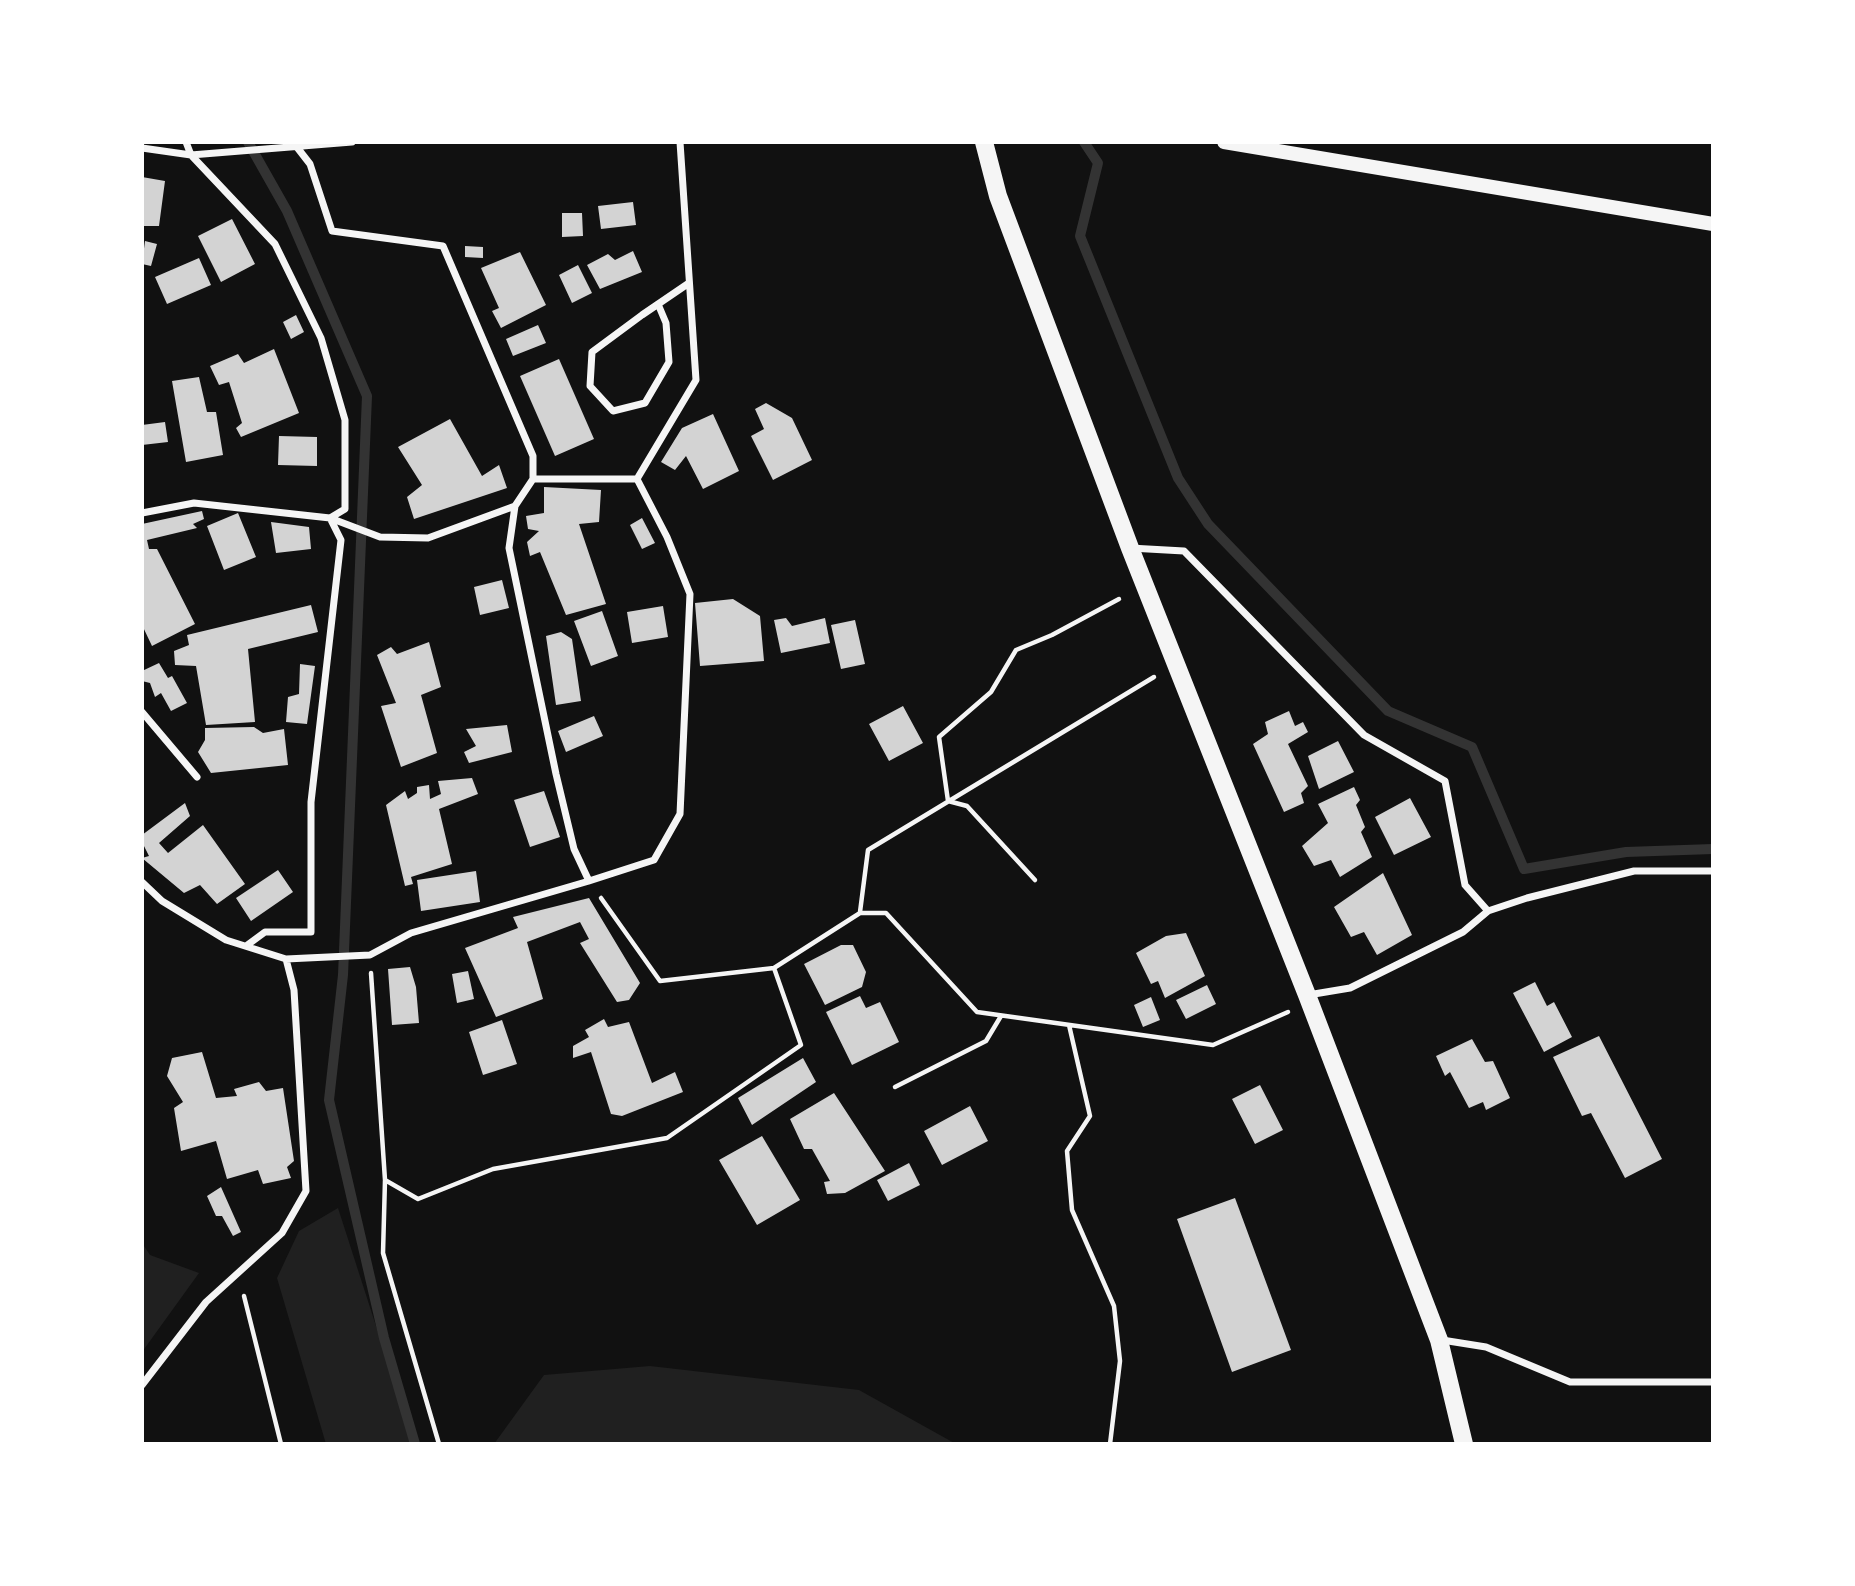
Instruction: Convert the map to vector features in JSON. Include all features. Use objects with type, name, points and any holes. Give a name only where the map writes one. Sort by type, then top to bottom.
[{"type":"main road","points":[[984,142],[998,196],[1130,548],[1307,995],[1439,1340],[1464,1444]]},
{"type":"main road","points":[[1224,142],[1713,224]]},
{"type":"street","points":[[186,142],[191,155],[275,244],[321,338],[345,420],[345,509],[330,518]]},
{"type":"street","points":[[142,148],[191,155],[352,142]]},
{"type":"street","points":[[637,479],[696,380],[680,142]]},
{"type":"street","points":[[296,146],[310,164],[332,231],[443,246],[533,456],[533,479],[515,506],[509,548],[574,849],[589,881]]},
{"type":"street","points":[[658,304],[666,323],[669,362],[645,403],[613,411],[590,386],[592,352],[658,304],[689,283]]},
{"type":"street","points":[[533,479],[637,479]]},
{"type":"street","points":[[142,882],[162,901],[226,940],[286,959],[370,955],[411,933],[654,860],[680,814],[690,594],[667,537],[637,479]]},
{"type":"street","points":[[142,513],[194,503],[330,518],[380,537],[428,538],[515,506]]},
{"type":"street","points":[[246,946],[265,932],[311,932],[311,802],[341,540],[330,518]]},
{"type":"street","points":[[1130,548],[1184,551],[1364,735],[1445,781],[1465,885],[1488,911]]},
{"type":"street","points":[[142,712],[197,777]]},
{"type":"street","points":[[1307,995],[1350,988],[1464,932],[1488,911],[1634,871],[1713,871]]},
{"type":"street","points":[[142,1385],[206,1302],[282,1233],[306,1191],[294,990],[286,959]]},
{"type":"street","points":[[1439,1340],[1486,1347],[1570,1382],[1713,1382]]},
{"type":"path","points":[[948,801],[939,737],[990,692],[1016,650],[1052,635],[1119,599]]},
{"type":"path","points":[[860,913],[868,850],[1175,664]]},
{"type":"path","points":[[948,801],[967,806],[1035,880]]},
{"type":"path","points":[[589,881],[660,981],[774,968],[860,913],[886,913],[977,1012],[1213,1045],[1289,1012],[1307,995]]},
{"type":"path","points":[[370,955],[385,1180],[383,1253],[439,1444]]},
{"type":"path","points":[[385,1180],[418,1199],[493,1170],[667,1138],[801,1045],[774,968]]},
{"type":"path","points":[[895,1087],[986,1041],[1001,1016]]},
{"type":"path","points":[[1069,1025],[1090,1116],[1068,1152],[1072,1210],[1114,1306],[1120,1361],[1110,1444]]},
{"type":"path","points":[[240,1271],[245,1309],[281,1444]]},
{"type":"shaded area","points":[[338,1208],[414,1444],[326,1444],[277,1278],[299,1231]]},
{"type":"shaded area","points":[[142,1243],[150,1255],[199,1273],[142,1352]]},
{"type":"shaded area","points":[[650,1366],[859,1390],[956,1444],[494,1444],[544,1375]]},
{"type":"building","points":[[142,177],[165,181],[159,226],[142,226]]},
{"type":"building","points":[[633,202],[636,225],[601,229],[598,206]]},
{"type":"building","points":[[562,213],[582,213],[583,236],[562,237]]},
{"type":"building","points":[[232,219],[255,264],[221,282],[198,236]]},
{"type":"building","points":[[145,241],[157,244],[151,266],[142,264]]},
{"type":"building","points":[[465,246],[483,247],[483,258],[465,257]]},
{"type":"building","points":[[633,251],[642,272],[600,289],[587,265],[608,254],[615,260]]},
{"type":"building","points":[[520,252],[546,305],[501,328],[492,311],[499,308],[481,268]]},
{"type":"building","points":[[199,258],[211,285],[167,304],[155,277]]},
{"type":"building","points":[[578,265],[592,293],[572,303],[559,275]]},
{"type":"building","points":[[296,315],[304,332],[291,339],[283,322]]},
{"type":"building","points":[[538,325],[546,343],[513,356],[506,339]]},
{"type":"building","points":[[274,349],[299,413],[241,437],[236,428],[242,423],[229,382],[219,385],[210,366],[238,354],[244,363]]},
{"type":"building","points":[[559,359],[594,439],[555,456],[520,376]]},
{"type":"building","points":[[199,377],[207,412],[216,412],[223,455],[186,462],[172,381]]},
{"type":"building","points":[[766,403],[792,418],[812,460],[773,480],[751,436],[764,429],[755,409]]},
{"type":"building","points":[[713,414],[739,471],[703,489],[686,456],[675,470],[661,462],[682,428]]},
{"type":"building","points":[[450,419],[482,476],[499,465],[507,488],[414,519],[407,497],[422,485],[398,447]]},
{"type":"building","points":[[165,422],[168,442],[142,445],[142,425]]},
{"type":"building","points":[[279,436],[317,437],[317,466],[278,465]]},
{"type":"building","points":[[544,487],[601,490],[599,522],[579,524],[606,604],[566,615],[540,552],[530,556],[527,542],[539,531],[528,529],[526,516],[544,513]]},
{"type":"building","points":[[202,511],[204,519],[193,524],[197,528],[147,540],[149,549],[157,549],[195,624],[152,646],[142,625],[142,524]]},
{"type":"building","points":[[238,513],[256,557],[224,570],[207,526]]},
{"type":"building","points":[[642,518],[655,543],[642,549],[630,525]]},
{"type":"building","points":[[271,522],[309,527],[311,549],[276,553]]},
{"type":"building","points":[[502,580],[509,608],[480,615],[474,587]]},
{"type":"building","points":[[733,599],[760,616],[764,661],[700,666],[695,603]]},
{"type":"building","points":[[311,605],[318,632],[248,649],[255,722],[206,725],[196,666],[175,665],[174,651],[189,645],[187,635]]},
{"type":"building","points":[[663,606],[668,637],[632,643],[627,612]]},
{"type":"building","points":[[602,611],[618,656],[591,666],[574,621]]},
{"type":"building","points":[[786,618],[792,626],[825,618],[830,643],[781,653],[774,620]]},
{"type":"building","points":[[855,620],[865,664],[841,669],[831,625]]},
{"type":"building","points":[[561,632],[572,639],[581,701],[556,705],[546,636]]},
{"type":"building","points":[[429,642],[441,687],[421,695],[437,753],[401,767],[381,706],[396,703],[377,655],[391,647],[397,654]]},
{"type":"building","points":[[159,663],[168,678],[172,676],[187,703],[171,711],[161,693],[155,697],[150,683],[142,681],[142,671]]},
{"type":"building","points":[[300,664],[315,666],[307,724],[286,722],[288,697],[299,694]]},
{"type":"building","points":[[903,706],[923,743],[889,761],[869,724]]},
{"type":"building","points":[[1289,711],[1295,726],[1303,722],[1308,732],[1288,744],[1308,786],[1301,793],[1304,803],[1284,812],[1253,744],[1268,734],[1265,722]]},
{"type":"building","points":[[594,716],[603,736],[566,752],[558,731]]},
{"type":"building","points":[[507,725],[512,752],[469,763],[464,752],[476,746],[466,729]]},
{"type":"building","points":[[254,727],[263,733],[284,729],[288,765],[211,773],[198,752],[205,740],[205,728]]},
{"type":"building","points":[[1338,741],[1354,772],[1319,789],[1308,756]]},
{"type":"building","points":[[472,778],[478,794],[439,809],[452,864],[411,877],[413,884],[405,886],[386,805],[405,791],[408,799],[417,793],[417,787],[429,785],[430,799],[441,794],[438,781]]},
{"type":"building","points":[[1354,787],[1360,800],[1356,805],[1365,827],[1361,832],[1372,857],[1340,877],[1331,860],[1314,866],[1302,846],[1328,823],[1318,804]]},
{"type":"building","points":[[544,791],[560,837],[530,847],[514,800]]},
{"type":"building","points":[[1410,798],[1431,837],[1394,855],[1375,817]]},
{"type":"building","points":[[185,803],[190,816],[159,843],[168,853],[203,825],[245,884],[217,904],[200,885],[184,893],[142,858],[149,856],[142,842],[142,835]]},
{"type":"building","points":[[278,870],[293,892],[251,921],[236,898]]},
{"type":"building","points":[[476,871],[480,902],[421,911],[417,880]]},
{"type":"building","points":[[1383,873],[1412,935],[1377,955],[1364,932],[1351,937],[1334,907]]},
{"type":"building","points":[[589,898],[640,983],[629,1000],[617,1002],[580,943],[589,939],[580,922],[527,942],[543,999],[496,1017],[465,948],[518,928],[513,917]]},
{"type":"building","points":[[1186,933],[1205,976],[1165,998],[1158,981],[1151,984],[1136,953],[1166,936]]},
{"type":"building","points":[[841,945],[853,945],[866,972],[862,987],[825,1005],[804,964]]},
{"type":"building","points":[[410,967],[416,987],[419,1023],[392,1025],[388,969]]},
{"type":"building","points":[[468,971],[474,999],[457,1003],[452,974]]},
{"type":"building","points":[[1535,982],[1547,1006],[1554,1002],[1572,1037],[1544,1052],[1513,993]]},
{"type":"building","points":[[1207,985],[1216,1004],[1186,1019],[1176,1000]]},
{"type":"building","points":[[860,996],[866,1008],[880,1002],[899,1042],[852,1065],[826,1012]]},
{"type":"building","points":[[1151,997],[1160,1020],[1143,1027],[1134,1005]]},
{"type":"building","points":[[604,1019],[608,1027],[629,1022],[652,1083],[675,1072],[683,1092],[622,1116],[611,1114],[591,1052],[573,1058],[573,1046],[589,1037],[585,1030]]},
{"type":"building","points":[[502,1020],[517,1064],[483,1075],[469,1032]]},
{"type":"building","points":[[1599,1036],[1662,1159],[1625,1178],[1591,1113],[1582,1116],[1553,1057]]},
{"type":"building","points":[[1472,1039],[1485,1062],[1493,1061],[1510,1098],[1486,1110],[1483,1102],[1469,1108],[1450,1072],[1445,1076],[1436,1056]]},
{"type":"building","points":[[202,1052],[216,1098],[237,1096],[234,1089],[259,1082],[266,1091],[283,1088],[294,1161],[287,1167],[291,1178],[263,1184],[258,1170],[227,1179],[216,1141],[181,1151],[174,1108],[183,1102],[167,1076],[172,1058]]},
{"type":"building","points":[[803,1058],[816,1082],[752,1125],[738,1098]]},
{"type":"building","points":[[1260,1085],[1283,1130],[1255,1144],[1232,1099]]},
{"type":"building","points":[[834,1093],[885,1171],[845,1193],[827,1194],[824,1182],[830,1181],[812,1149],[804,1149],[790,1119]]},
{"type":"building","points":[[970,1106],[988,1141],[942,1165],[924,1131]]},
{"type":"building","points":[[762,1136],[800,1200],[757,1225],[719,1160]]},
{"type":"building","points":[[909,1163],[920,1185],[888,1201],[877,1180]]},
{"type":"building","points":[[221,1187],[241,1232],[233,1236],[222,1216],[216,1216],[207,1196]]},
{"type":"building","points":[[1235,1198],[1291,1350],[1232,1372],[1177,1219]]},
{"type":"waterway","points":[[248,142],[287,211],[367,396],[343,975],[329,1100],[384,1338],[415,1444]]},
{"type":"waterway","points":[[1084,142],[1098,163],[1080,236],[1178,478],[1208,524],[1388,711],[1472,747],[1524,869],[1626,852],[1713,849]]}]
